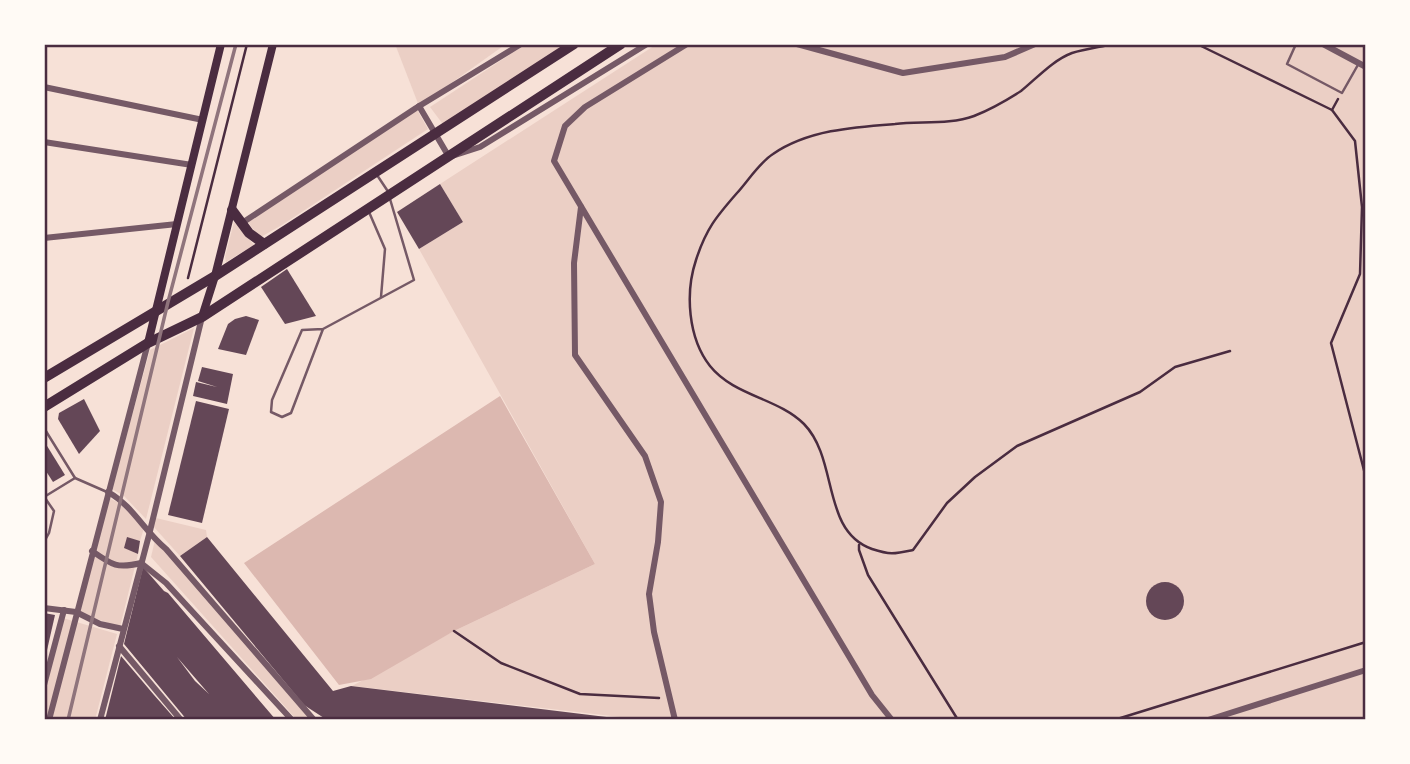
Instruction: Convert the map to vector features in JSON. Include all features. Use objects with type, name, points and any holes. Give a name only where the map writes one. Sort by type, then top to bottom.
[{"type":"main road","points":[[148,343],[221,44]]},
{"type":"main road","points":[[202,317],[215,276],[274,44]]},
{"type":"main road","points":[[44,378],[215,276],[574,44]]},
{"type":"main road","points":[[44,407],[148,343],[202,317],[621,44]]},
{"type":"main road","points":[[232,210],[249,233],[264,244]]},
{"type":"street","points":[[242,223],[419,106],[521,44]]},
{"type":"street","points":[[687,44],[585,107],[565,126],[554,161],[872,695],[892,720]]},
{"type":"street","points":[[797,44],[903,73],[1005,57],[1035,44]]},
{"type":"street","points":[[1323,44],[1366,66]]},
{"type":"street","points":[[419,106],[449,157],[480,147],[642,45]]},
{"type":"street","points":[[44,87],[203,120]]},
{"type":"street","points":[[44,142],[192,165]]},
{"type":"street","points":[[581,206],[574,263],[575,355],[645,456],[661,502],[658,542],[649,594],[654,632],[675,720]]},
{"type":"street","points":[[44,238],[177,224]]},
{"type":"street","points":[[100,720],[149,535],[202,317]]},
{"type":"street","points":[[49,720],[148,343]]},
{"type":"street","points":[[108,492],[121,500],[314,720]]},
{"type":"street","points":[[92,551],[114,565],[125,567],[141,563]]},
{"type":"street","points":[[141,563],[166,583],[292,720]]},
{"type":"street","points":[[44,608],[76,612],[100,624],[123,629]]},
{"type":"street","points":[[44,685],[64,610]]},
{"type":"street","points":[[119,646],[181,720]]},
{"type":"street","points":[[1208,720],[1366,670]]},
{"type":"lane","points":[[1296,44],[1287,64],[1342,93],[1359,63]]},
{"type":"lane","points":[[323,329],[290,413],[282,417],[271,412],[272,400],[302,330],[323,329],[414,280],[389,194],[375,173]]},
{"type":"lane","points":[[368,209],[385,249],[381,298]]},
{"type":"lane","points":[[44,428],[75,478],[108,492]]},
{"type":"lane","points":[[50,452],[56,448]]},
{"type":"lane","points":[[44,542],[54,511],[44,497],[75,478]]},
{"type":"path","points":[[185,293],[247,44]]},
{"type":"path","points":[[1113,44],[1070,54],[1018,93],[973,116],[944,121],[846,128],[798,141],[771,155],[716,216],[704,235],[694,267],[690,304],[693,331],[710,365],[726,381],[803,423],[816,440],[826,463],[834,501],[843,526],[859,545],[890,555],[913,550],[947,503],[975,477],[1017,446],[1128,397],[1175,367],[1230,351]]},
{"type":"path","points":[[1197,44],[1332,110],[1355,141],[1362,206],[1360,274],[1331,343],[1366,478]]},
{"type":"path","points":[[1332,110],[1342,93]]},
{"type":"path","points":[[859,545],[868,575],[958,720]]},
{"type":"path","points":[[454,631],[501,663],[580,694],[670,698]]},
{"type":"path","points":[[1114,720],[1366,642]]},
{"type":"shaded area","points":[[395,44],[506,44],[419,106]]},
{"type":"shaded area","points":[[526,44],[569,44],[445,127],[430,107]]},
{"type":"shaded area","points":[[657,44],[1366,44],[1366,720],[646,720],[352,686],[454,631],[595,564],[419,249],[463,222],[440,184]]},
{"type":"shaded area","points":[[416,108],[428,129],[259,238],[246,219]]},
{"type":"shaded area","points":[[234,222],[254,245],[226,262],[225,257]]},
{"type":"shaded area","points":[[194,328],[146,519],[124,496],[112,489],[150,350]]},
{"type":"shaded area","points":[[500,396],[595,564],[454,631],[371,679],[339,685],[244,563]]},
{"type":"shaded area","points":[[109,498],[119,503],[144,528],[140,541],[127,538],[125,548],[138,554],[120,627],[77,612]]},
{"type":"shaded area","points":[[156,518],[206,530],[207,537],[180,556],[153,526]]},
{"type":"shaded area","points":[[155,540],[314,720],[297,720],[151,557]]},
{"type":"shaded area","points":[[63,618],[117,634],[95,720],[44,720],[44,694]]},
{"type":"building","points":[[440,184],[463,222],[419,249],[397,212]]},
{"type":"building","points":[[287,269],[316,316],[285,324],[261,287]]},
{"type":"building","points":[[246,316],[259,320],[246,355],[218,349],[228,324]]},
{"type":"building","points":[[202,367],[233,374],[227,404],[193,396],[196,382],[217,387],[198,381]]},
{"type":"building","points":[[84,399],[100,431],[79,454],[58,419],[59,413]]},
{"type":"building","points":[[196,401],[229,409],[202,523],[168,515]]},
{"type":"building","points":[[44,441],[65,475],[53,482],[44,468]]},
{"type":"building","points":[[127,537],[140,541],[138,554],[124,548]]},
{"type":"building","points":[[207,537],[333,691],[351,686],[631,720],[324,718],[304,705],[180,556]]},
{"type":"building","points":[[143,567],[276,720],[187,720],[124,644]],"holes":[[[177,657],[209,694],[195,681]]]},
{"type":"building","points":[[1165,582],[1178,588],[1184,601],[1178,614],[1165,620],[1152,614],[1146,601],[1152,588]]},
{"type":"building","points":[[44,613],[55,615],[45,659],[44,659]]},
{"type":"building","points":[[121,656],[154,695],[176,720],[105,720]]},
{"type":"railway","points":[[68,720],[168,302],[236,44]]}]
